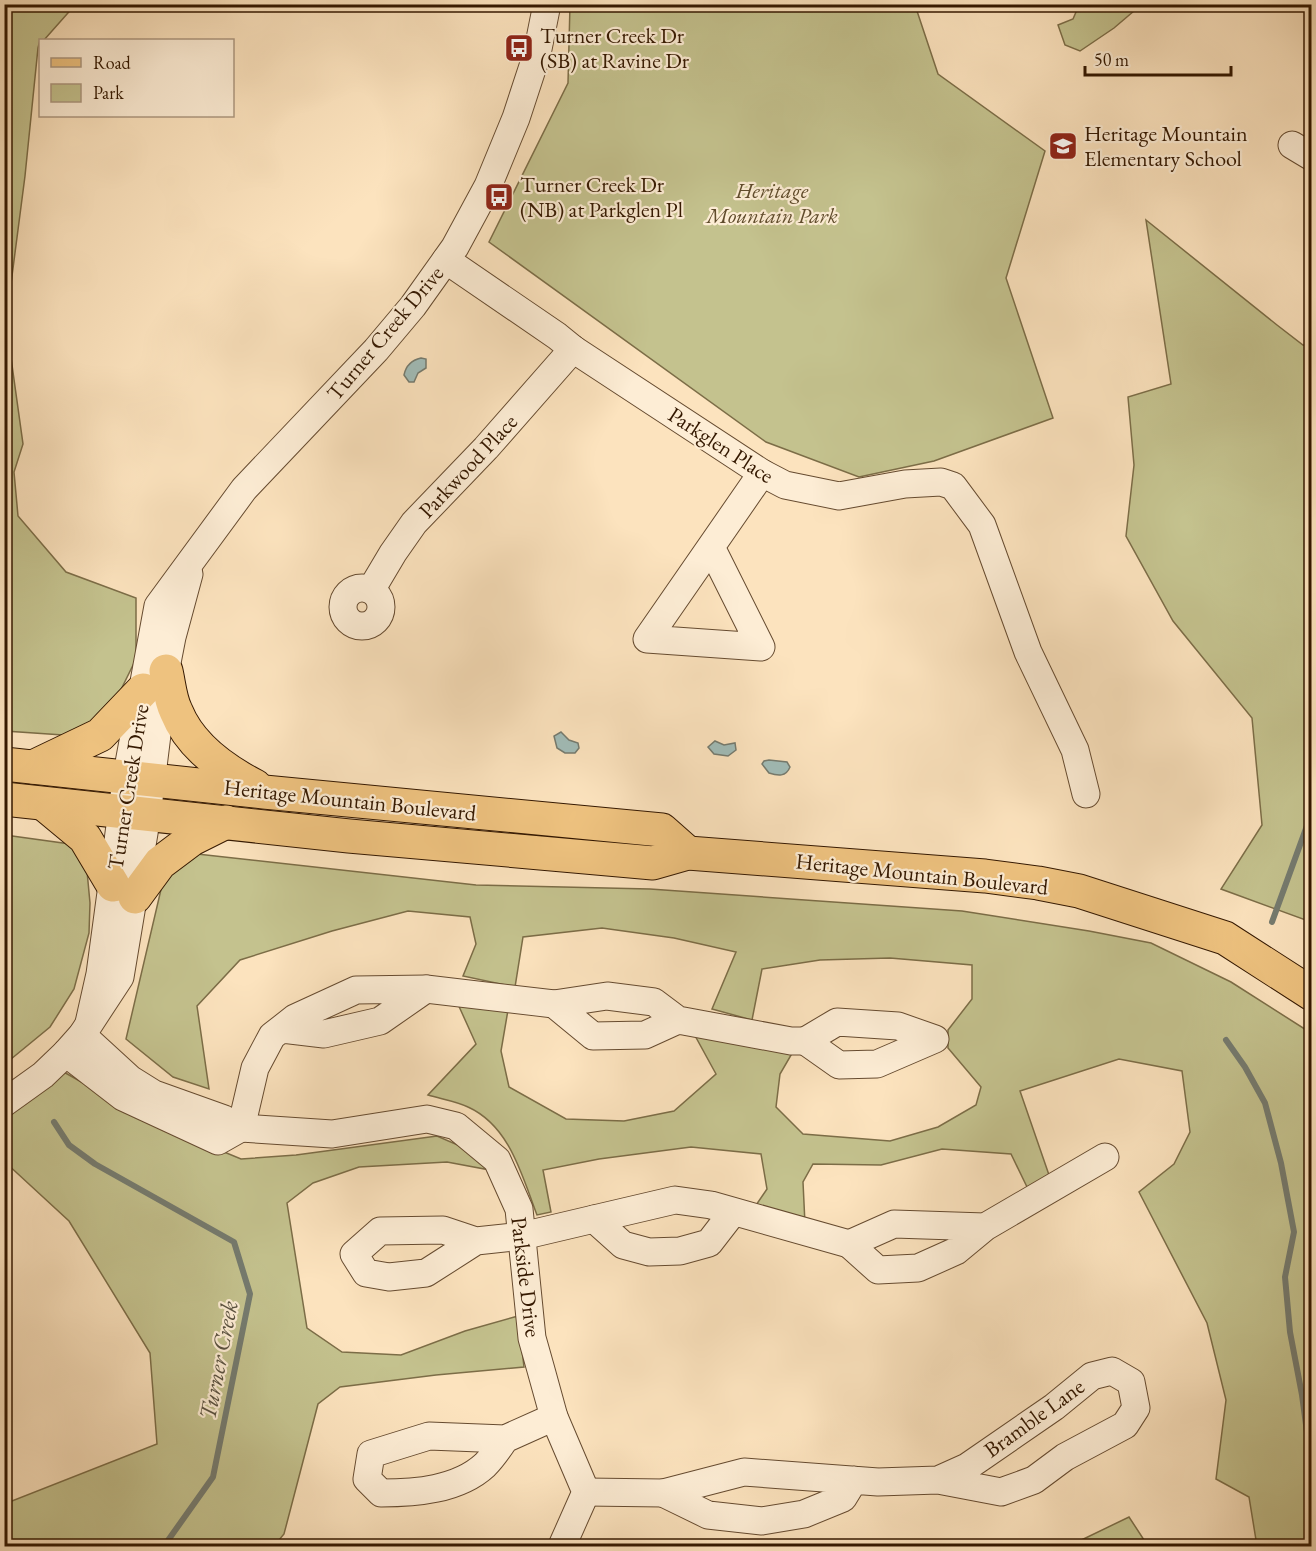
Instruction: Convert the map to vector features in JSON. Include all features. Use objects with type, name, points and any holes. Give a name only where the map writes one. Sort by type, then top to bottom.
[{"type":"main road","points":[[18,765],[65,754],[100,735],[154,681],[175,710],[184,729],[202,749],[228,772],[264,792]]},
{"type":"main road","name":"Heritage Mountain Boulevard","points":[[18,765],[264,792],[662,830],[688,853]]},
{"type":"main road","name":"Heritage Mountain Boulevard","points":[[4,799],[490,850],[653,863],[688,853],[985,876],[1038,883],[1079,891],[1225,938],[1311,994]]},
{"type":"main road","points":[[44,804],[85,838],[124,891],[192,839],[226,822]]},
{"type":"street","name":"Turner Creek Drive","points":[[139,778],[154,681],[158,606],[244,489],[376,350],[401,321],[446,260],[488,186],[507,142],[528,86],[547,4]]},
{"type":"street","name":"Parkglen Place","points":[[446,260],[573,349],[762,473],[785,485],[839,496],[905,484],[940,482],[953,486],[982,525],[1028,652],[1076,750],[1086,794]]},
{"type":"street","name":"Parkwood Place","points":[[371,590],[387,561],[414,524],[494,440],[573,349]]},
{"type":"street","points":[[711,547],[762,473]]},
{"type":"street","points":[[134,814],[139,778]]},
{"type":"street","name":"Turner Creek Drive","points":[[124,891],[134,814]]},
{"type":"street","points":[[4,1103],[43,1075],[79,1037],[120,977],[124,891]]},
{"type":"street","points":[[282,1029],[324,1034],[380,1021],[426,989]]},
{"type":"street","points":[[241,1128],[255,1068],[272,1036],[295,1018],[356,990],[426,989],[554,1004],[607,996],[654,1002],[678,1020],[791,1041],[805,1041]]},
{"type":"street","points":[[554,1004],[593,1036],[645,1035],[678,1020]]},
{"type":"street","name":"Parkside Drive","points":[[79,1037],[130,1079],[154,1094],[224,1119],[241,1128],[332,1134],[427,1119],[456,1126],[497,1160],[519,1209],[532,1338],[554,1417],[586,1492]]},
{"type":"street","points":[[476,1241],[522,1236],[675,1200],[711,1205],[849,1244],[878,1270],[918,1268],[956,1251],[986,1227],[1105,1157]]},
{"type":"street","points":[[594,1220],[622,1245],[649,1252],[680,1251],[709,1243],[733,1212]]},
{"type":"street","points":[[849,1244],[894,1224],[986,1227]]},
{"type":"street","name":"Bramble Lane","points":[[586,1492],[663,1493],[744,1472],[854,1480],[938,1480],[1001,1492],[1034,1480],[1065,1457],[1125,1425],[1136,1408],[1131,1382],[1112,1371],[1092,1376],[1054,1407],[967,1467],[938,1480]]},
{"type":"street","points":[[505,1439],[554,1417]]},
{"type":"street","name":"Bramble Lane","points":[[663,1493],[708,1515],[762,1521],[804,1514],[843,1498],[854,1480]]},
{"type":"street","points":[[562,1546],[586,1492]]},
{"type":"green space","points":[[1079,4],[1141,5],[1114,28],[1080,51],[1065,45],[1058,25],[1073,19]]},
{"type":"green space","points":[[48,5],[75,5],[45,39],[39,39],[25,176],[6,322],[23,444],[14,472],[18,516],[66,572],[136,598],[136,659],[107,718],[63,735],[5,731],[4,12]]},
{"type":"green space","name":"Heritage Mountain Park","points":[[570,5],[915,5],[938,74],[1045,151],[1006,278],[1053,418],[934,461],[859,477],[766,442],[489,242],[568,83]]},
{"type":"green space","points":[[1146,220],[1277,325],[1303,345],[1311,347],[1311,922],[1221,889],[1262,825],[1252,718],[1173,621],[1126,536],[1134,465],[1128,397],[1171,384]]},
{"type":"green space","points":[[5,835],[70,844],[87,871],[90,903],[89,933],[74,989],[50,1027],[5,1064]]},
{"type":"green space","points":[[170,851],[476,885],[650,889],[962,911],[1151,943],[1231,982],[1311,1033],[1311,1546],[1257,1546],[1249,1497],[1216,1479],[1226,1400],[1207,1323],[1139,1192],[1174,1164],[1190,1132],[1182,1071],[1119,1059],[1020,1091],[1049,1175],[1028,1189],[1011,1154],[942,1149],[881,1165],[813,1164],[803,1182],[805,1224],[752,1211],[767,1189],[761,1154],[691,1147],[599,1159],[543,1170],[551,1212],[537,1215],[513,1154],[494,1126],[482,1115],[468,1107],[428,1095],[476,1044],[457,1002],[508,1010],[501,1051],[509,1087],[566,1119],[624,1121],[674,1111],[716,1074],[693,1032],[794,1050],[780,1074],[776,1107],[803,1134],[890,1141],[938,1127],[976,1105],[981,1087],[948,1048],[948,1030],[972,999],[972,965],[890,958],[820,960],[762,969],[752,1020],[712,1009],[736,952],[674,938],[602,928],[523,937],[515,987],[463,976],[476,944],[470,917],[408,911],[332,931],[240,960],[197,1006],[209,1089],[173,1077],[126,1039]]},
{"type":"green space","points":[[62,1071],[154,1123],[241,1159],[296,1155],[437,1136],[474,1152],[490,1170],[447,1162],[359,1167],[313,1183],[287,1203],[307,1328],[342,1352],[401,1355],[465,1331],[518,1316],[524,1367],[340,1387],[318,1404],[284,1534],[274,1546],[5,1546],[4,1500],[12,1501],[157,1444],[150,1353],[69,1221],[5,1162],[5,1119]]},
{"type":"green space","points":[[1129,1517],[1148,1546],[1069,1546]]},
{"type":"water","points":[[421,358],[426,359],[426,368],[418,373],[414,382],[409,382],[404,375],[406,368]]},
{"type":"water","points":[[561,732],[569,740],[578,743],[579,748],[575,753],[565,753],[557,748],[554,736]]},
{"type":"water","points":[[715,741],[724,745],[735,743],[736,750],[728,756],[714,754],[708,747]]},
{"type":"water","points":[[769,760],[787,762],[790,767],[786,773],[781,775],[769,773],[762,764]]},
{"type":"waterway","points":[[1272,922],[1312,812]]},
{"type":"waterway","points":[[1226,1040],[1245,1067],[1265,1103],[1281,1163],[1294,1232],[1285,1277],[1290,1332],[1302,1395],[1312,1469]]},
{"type":"waterway","name":"Turner Creek","points":[[54,1122],[69,1145],[95,1164],[234,1242],[250,1294],[213,1477],[164,1546]]},
{"type":"place","name":"Turner Creek Dr (SB) at Ravine Dr","points":[[519,48]]},
{"type":"place","name":"Heritage Mountain Elementary School","points":[[1063,146]]},
{"type":"place","name":"Turner Creek Dr (NB) at Parkglen Pl","points":[[499,197]]}]
